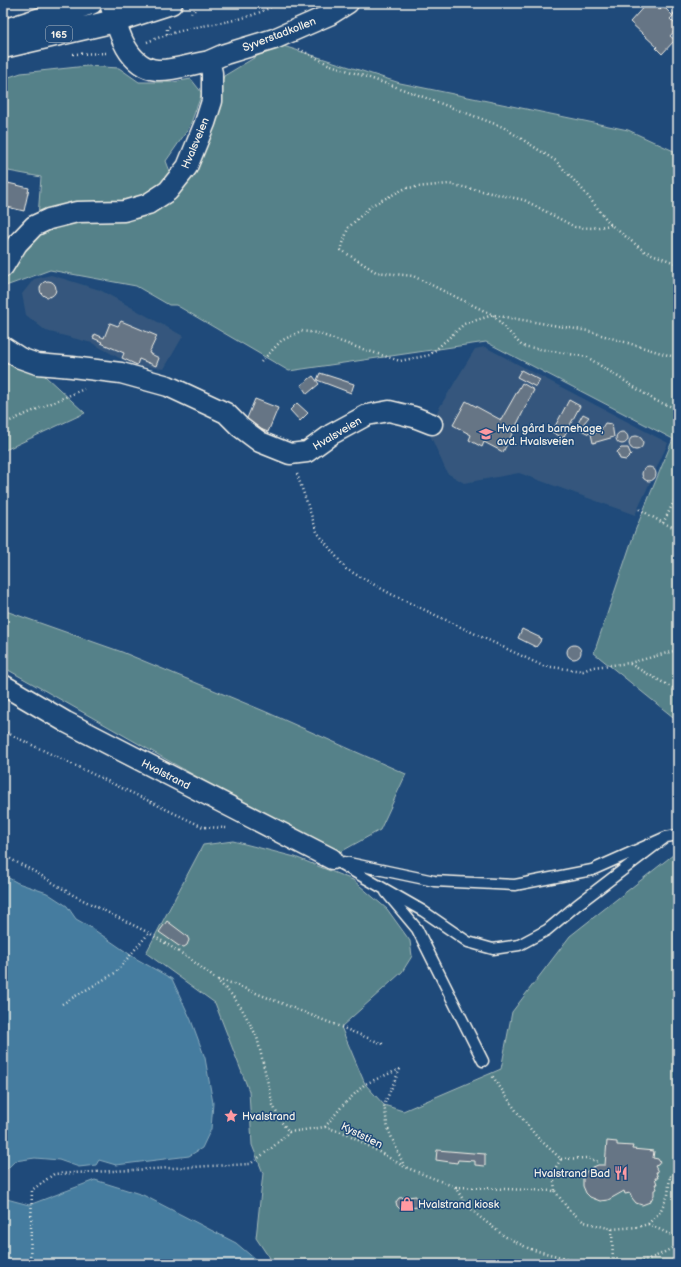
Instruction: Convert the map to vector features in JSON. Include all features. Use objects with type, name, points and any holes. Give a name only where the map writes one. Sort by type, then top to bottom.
[{"type":"main road","name":"165","points":[[3,31],[91,3]]},
{"type":"main road","name":"165","points":[[3,47],[112,12],[171,3]]},
{"type":"street","name":"Syverstadkollen","points":[[208,61],[225,54],[274,39],[329,15],[348,3]]},
{"type":"street","points":[[112,12],[126,48],[138,61],[149,68],[158,70],[208,61]]},
{"type":"street","name":"Hvalsveien","points":[[3,267],[17,244],[34,226],[49,218],[77,212],[124,211],[148,204],[168,191],[187,167],[205,123],[212,101],[212,73],[208,61]]},
{"type":"street","points":[[3,347],[20,358],[37,364],[121,373],[168,386],[226,413],[240,427],[260,442],[290,454]]},
{"type":"street","name":"Hvalsveien","points":[[290,454],[307,452],[332,434],[367,415],[389,411],[414,417],[432,424]]},
{"type":"street","name":"Hvalstrand","points":[[3,685],[66,722],[332,859]]},
{"type":"lane","points":[[332,859],[434,881],[515,885],[592,870],[666,837],[678,835]]},
{"type":"lane","points":[[332,859],[423,911],[468,942],[493,949],[518,945],[547,930],[576,905],[666,837]]},
{"type":"lane","points":[[381,886],[417,929],[483,1062]]},
{"type":"path","points":[[69,54],[106,53],[145,43],[167,34],[247,17],[272,7],[277,3]]},
{"type":"path","points":[[276,37],[328,64],[405,90],[503,127],[556,161],[582,189],[611,225],[644,251],[678,264]]},
{"type":"path","points":[[611,225],[593,228],[575,227],[524,200],[449,184],[406,188],[372,205],[348,228],[341,250],[376,272],[413,276],[493,315],[588,331],[678,358]]},
{"type":"path","points":[[261,362],[281,340],[301,331],[317,333],[400,361],[430,355],[464,324],[493,315]]},
{"type":"path","points":[[493,315],[522,346],[587,357],[656,401],[678,409]]},
{"type":"path","points":[[3,424],[86,388]]},
{"type":"path","points":[[290,454],[317,532],[346,569],[391,594],[543,666],[583,671],[593,668],[630,663],[678,650]]},
{"type":"path","points":[[663,523],[678,494]]},
{"type":"path","points":[[639,509],[663,523],[678,529]]},
{"type":"path","points":[[630,663],[678,691]]},
{"type":"path","points":[[3,731],[203,827],[234,829]]},
{"type":"path","points":[[3,855],[37,872],[73,895],[149,933],[189,958],[218,980],[232,995],[242,1009],[257,1037],[273,1105],[280,1120],[289,1132],[273,1147],[250,1164],[54,1174],[32,1190],[30,1264]]},
{"type":"path","points":[[62,1004],[115,973],[149,933]]},
{"type":"path","points":[[218,980],[231,983],[383,1044]]},
{"type":"path","points":[[483,1062],[517,1112],[537,1137],[561,1159],[586,1158],[599,1162]]},
{"type":"path","points":[[325,1127],[342,1105],[365,1084],[400,1069],[384,1105],[388,1129],[405,1167]]},
{"type":"path","name":"Kyststien","points":[[289,1132],[325,1127],[348,1134],[405,1167],[455,1187]]},
{"type":"path","points":[[561,1159],[553,1172],[555,1190],[569,1210],[584,1222],[612,1229],[638,1227],[648,1224],[660,1212],[668,1195],[670,1176],[678,1182]]},
{"type":"path","points":[[455,1187],[555,1190]]},
{"type":"path","points":[[455,1187],[464,1201],[476,1214],[504,1236],[530,1249],[572,1260],[601,1264]]},
{"type":"path","points":[[648,1224],[678,1238]]},
{"type":"path","points":[[612,1229],[613,1264]]},
{"type":"path","points":[[626,1264],[639,1262],[665,1253],[678,1244]]},
{"type":"shaded area","points":[[51,275],[100,290],[183,336],[164,369],[132,365],[92,343],[46,331],[26,315],[22,294],[34,279]]},
{"type":"shaded area","points":[[485,347],[668,443],[635,515],[519,473],[464,483],[447,473],[427,428],[475,349]]},
{"type":"shaded area","points":[[3,875],[18,883],[47,893],[67,906],[76,919],[135,958],[172,979],[191,1020],[205,1058],[213,1103],[211,1129],[202,1148],[189,1156],[116,1165],[99,1160],[96,1165],[79,1167],[59,1160],[35,1158],[15,1161],[3,1173]]},
{"type":"shaded area","points":[[95,1180],[143,1195],[236,1243],[256,1260],[257,1264],[3,1264],[3,1198],[29,1205]]},
{"type":"green space","points":[[277,44],[400,83],[628,130],[678,153],[678,721],[594,653],[635,531],[673,439],[486,342],[289,371],[176,305],[169,305],[136,286],[50,270],[3,287],[3,258],[38,217],[41,177],[3,170],[3,79],[21,73],[87,66],[119,68],[139,82],[173,82],[191,79],[202,93],[189,128],[166,161],[177,190],[224,76]]},
{"type":"green space","points":[[3,333],[6,340],[85,413],[3,451]]},
{"type":"green space","points":[[3,610],[122,652],[264,711],[406,774],[380,830],[335,855],[3,667]]},
{"type":"green space","points":[[233,841],[295,857],[353,880],[387,909],[410,941],[412,956],[402,972],[341,1027],[365,1084],[384,1105],[403,1111],[501,1069],[512,1012],[570,936],[678,851],[678,1259],[672,1264],[270,1264],[268,1256],[256,1238],[263,1173],[252,1145],[249,1091],[215,1003],[146,953],[203,845]]},
{"type":"building","points":[[647,3],[652,3],[659,10],[663,6],[673,16],[670,19],[678,27],[670,36],[675,40],[662,54],[656,48],[657,47],[630,22]]},
{"type":"building","points":[[678,8],[678,19],[673,14]]},
{"type":"building","points":[[8,183],[29,188],[24,211],[3,206]]},
{"type":"building","points":[[48,281],[54,283],[56,289],[54,295],[48,297],[42,295],[40,289],[42,283]]},
{"type":"building","points":[[121,321],[157,336],[149,353],[159,358],[156,366],[139,359],[137,365],[122,358],[124,353],[93,338],[95,334],[104,338],[110,323],[118,326]]},
{"type":"building","points":[[521,370],[540,380],[536,387],[517,377]]},
{"type":"building","points":[[320,373],[354,384],[351,393],[317,380]]},
{"type":"building","points":[[313,376],[319,384],[307,394],[301,385]]},
{"type":"building","points":[[522,383],[534,390],[503,452],[484,442],[482,447],[469,440],[471,435],[453,425],[466,401],[501,420]]},
{"type":"building","points":[[255,399],[278,408],[268,432],[245,423]]},
{"type":"building","points":[[569,400],[580,406],[563,438],[552,432]]},
{"type":"building","points":[[297,403],[308,413],[300,421],[290,410]]},
{"type":"building","points":[[583,414],[589,417],[584,423],[591,429],[589,434],[579,429],[578,423]]},
{"type":"building","points":[[605,423],[612,424],[614,437],[593,443],[591,434],[600,431]]},
{"type":"building","points":[[620,432],[624,432],[628,438],[624,444],[620,444],[616,440],[616,436]]},
{"type":"building","points":[[636,436],[641,438],[643,443],[641,448],[636,450],[631,448],[629,443],[631,438]]},
{"type":"building","points":[[621,448],[628,448],[631,455],[626,460],[620,459],[617,452]]},
{"type":"building","points":[[649,467],[654,469],[656,474],[654,479],[649,481],[644,479],[642,474],[644,469]]},
{"type":"building","points":[[522,629],[541,638],[536,647],[518,638]]},
{"type":"building","points":[[571,645],[577,645],[581,649],[581,655],[577,659],[571,659],[567,655],[567,649]]},
{"type":"building","points":[[167,921],[187,936],[189,940],[187,945],[184,947],[179,946],[159,932]]},
{"type":"building","name":"Hvalstrand Bad","points":[[607,1141],[617,1142],[617,1145],[633,1146],[632,1149],[654,1151],[653,1158],[658,1159],[660,1162],[655,1166],[658,1172],[656,1172],[658,1178],[655,1178],[657,1189],[654,1190],[654,1195],[650,1202],[642,1205],[636,1203],[630,1193],[625,1194],[624,1191],[608,1200],[600,1201],[590,1197],[586,1193],[583,1186],[583,1178],[586,1172],[591,1168],[598,1165],[605,1165]]},
{"type":"building","points":[[437,1150],[485,1154],[485,1166],[475,1165],[475,1161],[458,1160],[457,1163],[436,1160]]},
{"type":"building","name":"Hvalstrand kiosk","points":[[416,1196],[418,1207],[400,1209],[397,1206],[396,1202],[399,1198]]},
{"type":"place","name":"Hval gård barnehage, avd. Hvalsveien","points":[[486,434]]},
{"type":"place","name":"Hvalstrand","points":[[231,1116]]},
{"type":"place","name":"Hvalstrand Bad","points":[[621,1173]]},
{"type":"place","name":"Hvalstrand kiosk","points":[[407,1204]]}]
